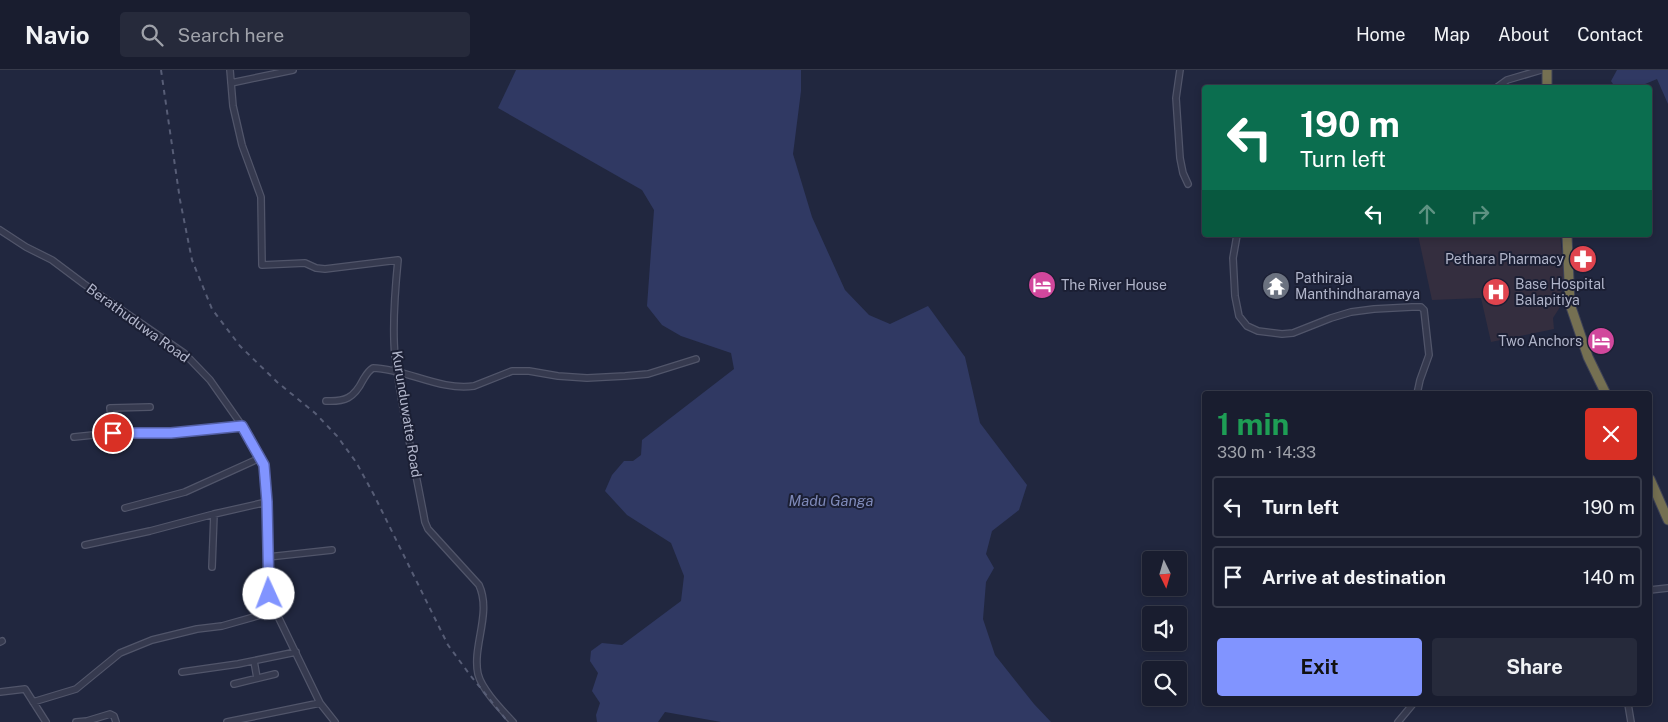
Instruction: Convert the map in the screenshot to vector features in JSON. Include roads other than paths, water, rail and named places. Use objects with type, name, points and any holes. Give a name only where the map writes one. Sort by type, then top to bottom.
[{"type":"highway","points":[[1547,70],[1547,85]]},
{"type":"highway","points":[[1567,237],[1570,304],[1588,357],[1605,391]]},
{"type":"highway","points":[[1652,484],[1668,520]]},
{"type":"street","name":"Kurunduwatte Road","points":[[230,70],[233,106],[242,145],[261,197],[262,265],[305,262],[316,268],[324,269],[398,260],[395,354],[425,522],[428,529],[479,585],[483,594],[477,662],[479,676],[489,693],[513,722]]},
{"type":"street","points":[[231,82],[293,70]]},
{"type":"street","points":[[1180,70],[1176,98],[1180,158],[1183,173],[1188,184]]},
{"type":"street","points":[[1500,85],[1507,80],[1541,70]]},
{"type":"street","name":"Berathuduwa Road","points":[[0,230],[26,247],[52,260],[184,353],[210,380],[242,426],[264,465],[267,502],[269,594],[275,611],[320,703],[335,722]]},
{"type":"street","points":[[1237,237],[1233,258],[1235,296],[1239,316],[1247,326],[1282,334],[1293,333],[1352,312],[1421,307],[1424,310],[1429,355],[1417,391]]},
{"type":"street","points":[[326,401],[342,401],[352,395],[370,369],[380,368],[453,386],[467,387],[512,371],[529,371],[587,378],[625,376],[648,374],[696,359]]},
{"type":"street","points":[[113,433],[110,408],[150,407]]},
{"type":"street","points":[[74,437],[113,433],[171,433],[242,426]]},
{"type":"street","points":[[125,508],[185,492],[260,458]]},
{"type":"street","points":[[85,546],[267,502]]},
{"type":"street","points":[[212,567],[214,514]]},
{"type":"street","points":[[268,557],[332,550]]},
{"type":"street","points":[[1652,590],[1668,588]]},
{"type":"street","points":[[33,702],[76,690],[120,653],[152,640],[197,629],[222,626],[275,611]]},
{"type":"street","points":[[182,672],[254,661],[296,652]]},
{"type":"street","points":[[254,661],[257,678]]},
{"type":"street","points":[[234,684],[275,674]]},
{"type":"street","points":[[0,692],[25,689],[46,722]]},
{"type":"street","points":[[227,722],[320,703]]},
{"type":"street","points":[[1398,722],[1411,706]]},
{"type":"street","points":[[1628,706],[1632,722]]},
{"type":"street","points":[[76,722],[110,714],[114,716],[116,722]]},
{"type":"water","name":"Madu Ganga","points":[[516,70],[801,70],[801,91],[793,154],[812,217],[845,290],[869,315],[890,324],[928,306],[965,357],[980,423],[1027,485],[1019,510],[992,531],[986,554],[994,568],[986,582],[983,619],[995,655],[1034,704],[1051,722],[721,722],[665,712],[658,722],[597,722],[596,715],[600,703],[592,691],[598,673],[590,661],[591,651],[602,643],[622,645],[681,601],[684,576],[671,543],[627,515],[605,491],[612,475],[624,461],[633,461],[641,455],[642,440],[734,369],[731,353],[681,336],[662,325],[647,306],[654,210],[642,190],[498,108]]},
{"type":"water","points":[[1617,70],[1668,70],[1668,104],[1657,79],[1643,85],[1614,85],[1611,81]]},
{"type":"railway","points":[[161,70],[180,200],[192,260],[212,309],[240,346],[277,382],[315,413],[337,436],[356,462],[448,645],[508,722]]},
{"type":"place","name":"Pethara Pharmacy","points":[[1583,259]]},
{"type":"place","name":"The River House","points":[[1042,285]]},
{"type":"place","name":"Pathiraja Manthindharamaya","points":[[1276,286]]},
{"type":"place","name":"Base Hospital Balapitiya","points":[[1496,292]]},
{"type":"place","name":"Two Anchors","points":[[1601,341]]}]
